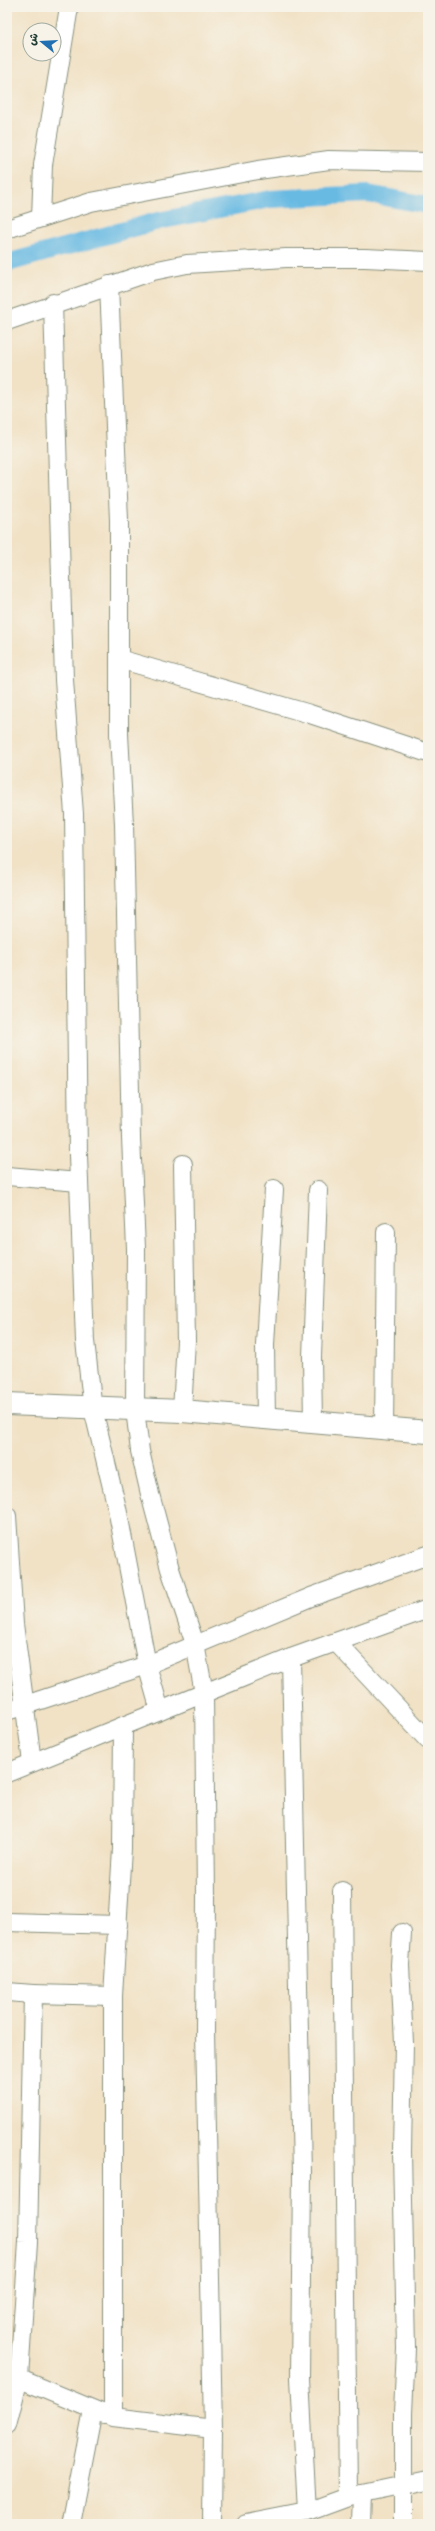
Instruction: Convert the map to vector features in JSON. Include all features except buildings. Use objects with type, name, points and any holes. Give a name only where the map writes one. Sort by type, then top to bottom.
[{"type":"street","points":[[41,218],[44,157],[69,7]]},
{"type":"street","points":[[7,229],[91,202],[136,192],[322,161],[428,162]]},
{"type":"street","points":[[7,321],[53,303],[153,271],[188,264],[237,260],[365,258],[428,261]]},
{"type":"street","points":[[109,285],[119,520],[119,659],[131,1138],[136,1248],[135,1409],[140,1451],[157,1524],[195,1644],[204,1693],[206,1897],[205,2032],[213,2429],[212,2524]]},
{"type":"street","points":[[53,303],[64,680],[74,814],[79,1182],[85,1341],[93,1408],[117,1508],[147,1665],[160,1711]]},
{"type":"street","points":[[119,659],[310,714],[428,753]]},
{"type":"street","points":[[182,1411],[186,1341],[183,1164]]},
{"type":"street","points":[[7,1176],[79,1182]]},
{"type":"street","points":[[266,1419],[265,1345],[274,1189]]},
{"type":"street","points":[[313,1423],[312,1357],[318,1190]]},
{"type":"street","points":[[384,1429],[386,1232]]},
{"type":"street","points":[[7,1404],[182,1411],[428,1432]]},
{"type":"street","points":[[7,1516],[14,1624],[23,1704],[32,1762]]},
{"type":"street","points":[[7,1711],[23,1704],[147,1665],[312,1597],[428,1555]]},
{"type":"street","points":[[7,1773],[291,1658],[428,1609]]},
{"type":"street","points":[[336,1642],[428,1740]]},
{"type":"street","points":[[291,1658],[302,2173],[300,2378],[307,2512]]},
{"type":"street","points":[[113,2417],[113,1996],[118,1925],[124,1790],[123,1726]]},
{"type":"street","points":[[342,1891],[355,2496],[361,2524]]},
{"type":"street","points":[[7,1922],[118,1925]]},
{"type":"street","points":[[402,1933],[400,1965],[404,2043],[402,2152],[406,2349],[403,2413],[405,2484],[403,2524]]},
{"type":"street","points":[[7,1992],[113,1996]]},
{"type":"street","points":[[7,2425],[28,2242],[33,1994]]},
{"type":"street","points":[[13,2376],[113,2417],[213,2429]]},
{"type":"street","points":[[71,2524],[93,2410]]},
{"type":"street","points":[[246,2524],[307,2512],[355,2496],[428,2480]]},
{"type":"waterway","points":[[7,263],[158,221],[270,199],[368,194],[428,205]]}]
